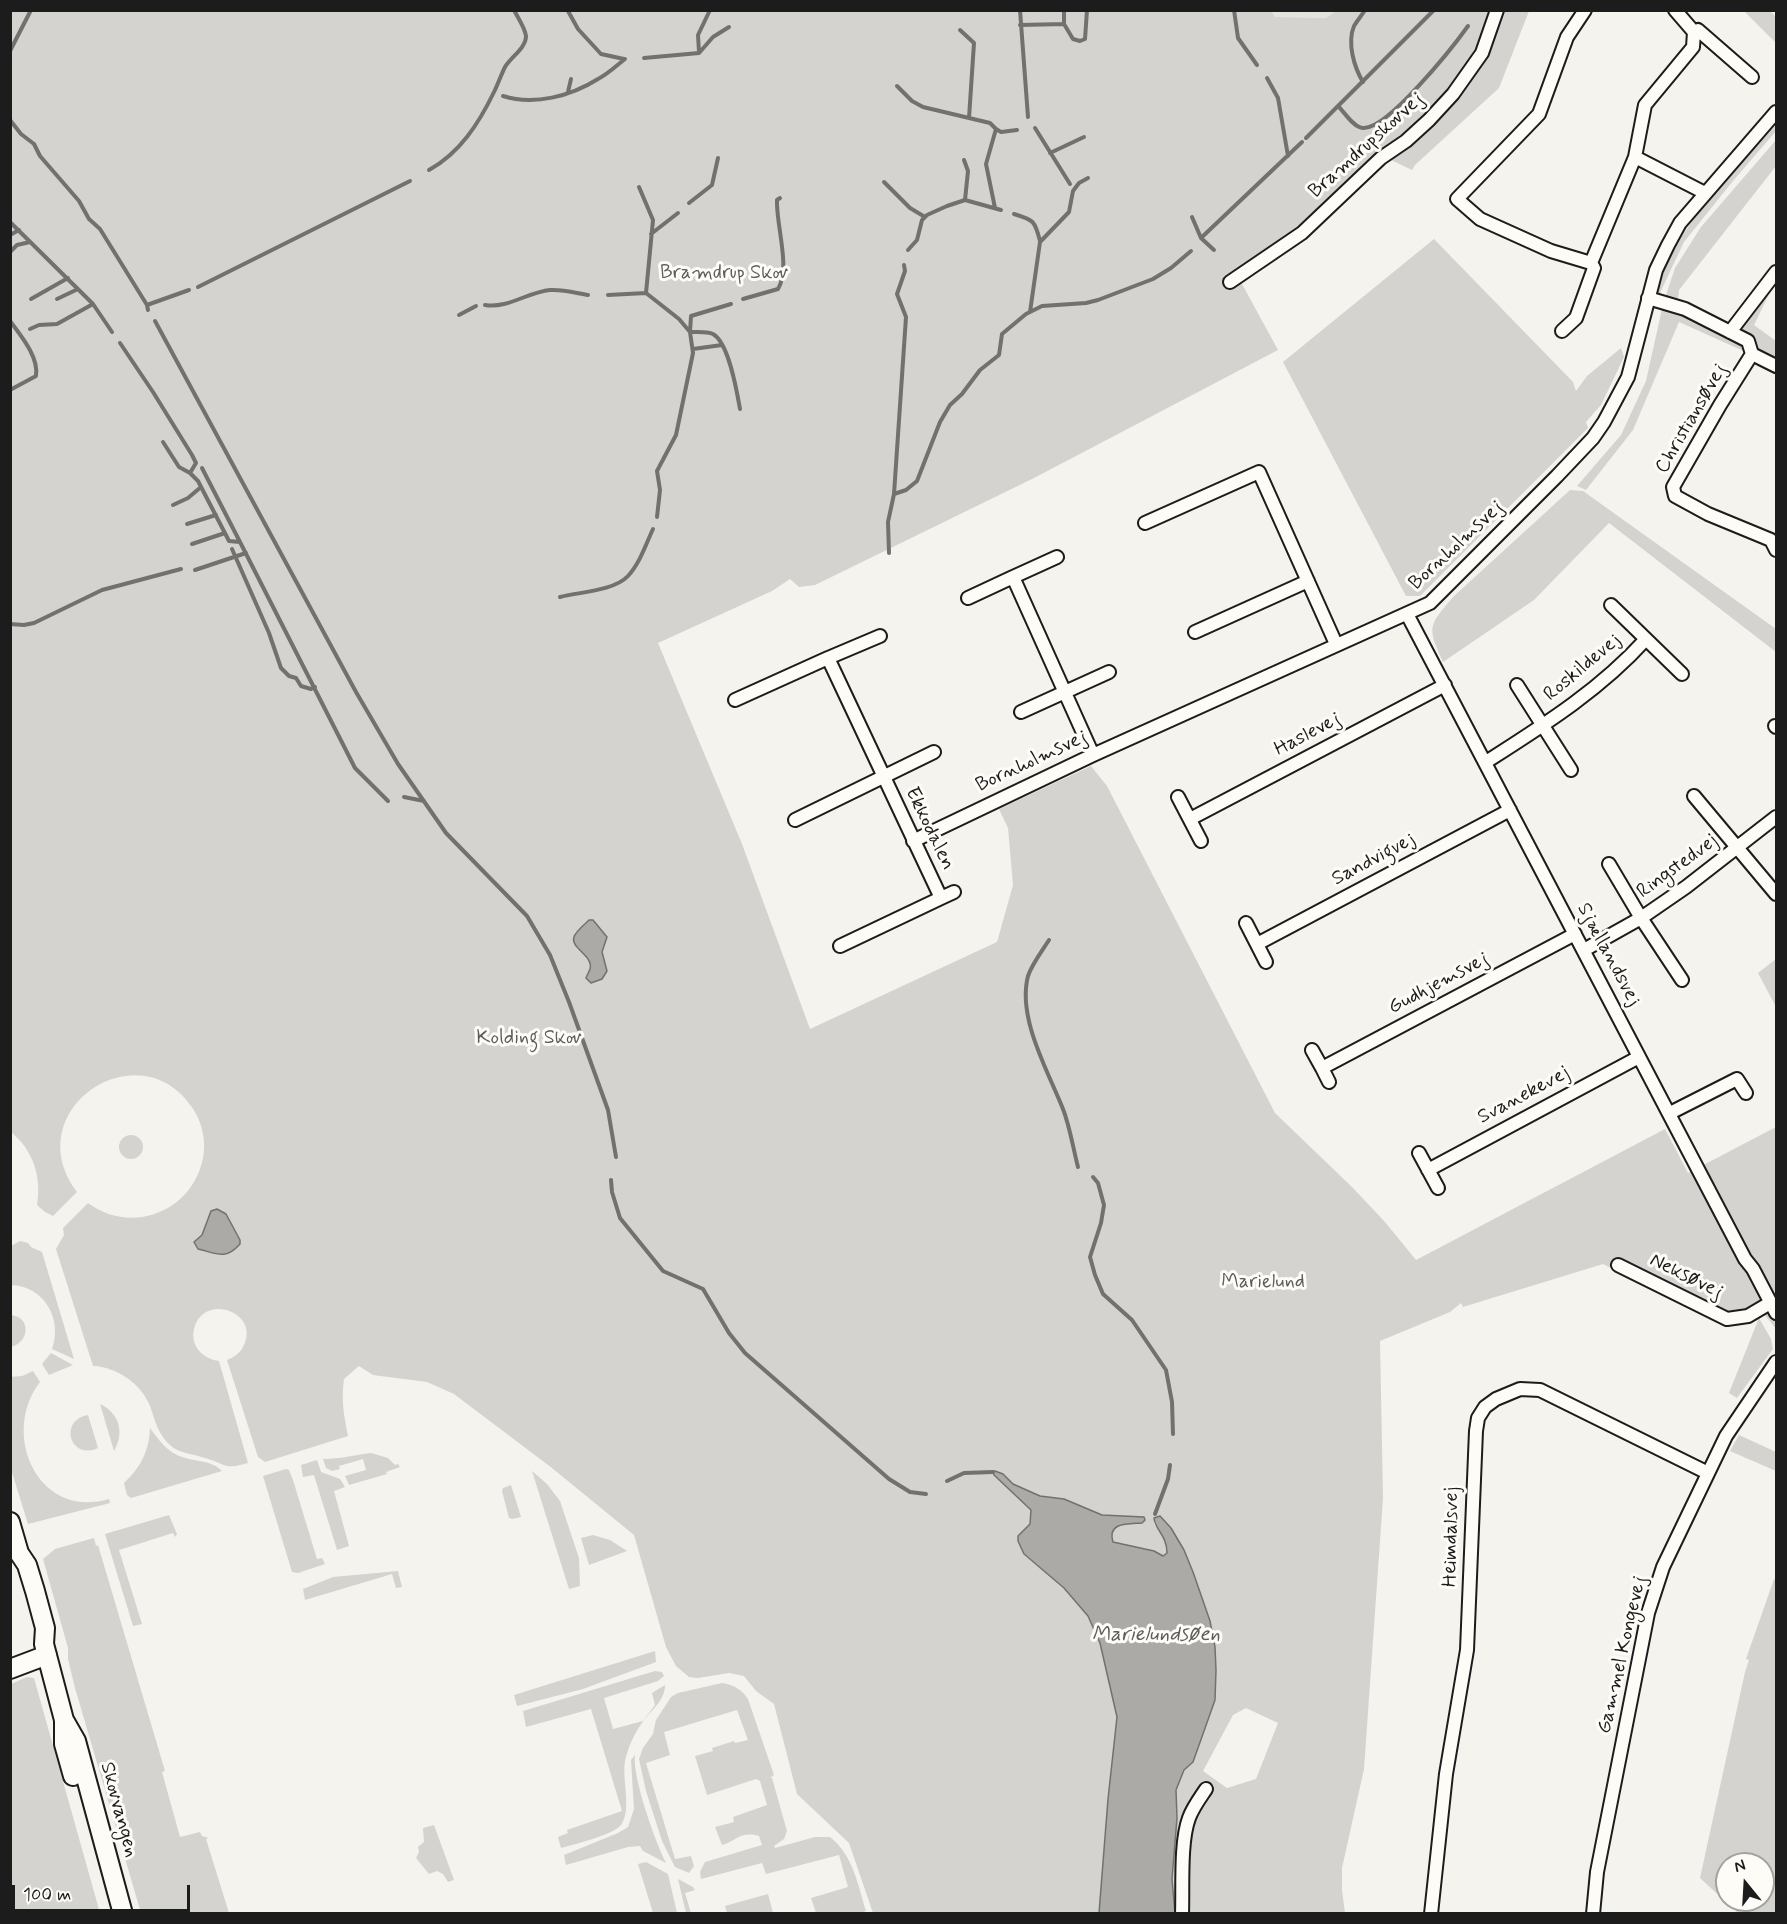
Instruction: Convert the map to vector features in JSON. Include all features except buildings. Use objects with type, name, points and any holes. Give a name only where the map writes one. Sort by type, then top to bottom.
[{"type":"street","name":"Bramdrupskovvej","points":[[1230,282],[1302,233],[1381,158],[1406,141],[1429,120],[1453,94],[1482,52],[1497,10]]},
{"type":"street","points":[[1562,331],[1576,318],[1594,268],[1591,263],[1551,251],[1480,219],[1457,199],[1539,114],[1566,37],[1585,10]]},
{"type":"street","points":[[1591,263],[1635,157],[1645,105],[1693,47],[1694,32],[1675,10]]},
{"type":"street","points":[[1694,32],[1698,30],[1752,77]]},
{"type":"street","name":"Bornholmsvej","points":[[913,841],[1093,755],[1430,603],[1593,438],[1617,401],[1628,377],[1656,270],[1680,223],[1776,112]]},
{"type":"street","points":[[1635,157],[1705,193]]},
{"type":"street","points":[[1730,332],[1776,272]]},
{"type":"street","name":"Christiansøvej","points":[[1648,298],[1685,309],[1748,341],[1752,354],[1776,366]]},
{"type":"street","name":"Christiansøvej","points":[[1752,354],[1715,412],[1673,487],[1675,496],[1708,514],[1771,540],[1776,550]]},
{"type":"street","points":[[1145,523],[1259,472],[1336,644]]},
{"type":"street","points":[[968,598],[1057,557]]},
{"type":"street","points":[[1013,577],[1093,755]]},
{"type":"street","points":[[1195,632],[1308,581]]},
{"type":"street","name":"Roskildevej","points":[[1611,605],[1682,674]]},
{"type":"street","name":"Sjællandsvej","points":[[1407,614],[1773,1308]]},
{"type":"street","points":[[735,700],[880,636]]},
{"type":"street","name":"Roskildevej","points":[[1486,762],[1543,726],[1622,666],[1646,639]]},
{"type":"street","name":"Ekkodalen","points":[[828,658],[941,898]]},
{"type":"street","points":[[1021,712],[1109,672]]},
{"type":"street","name":"Haslevej","points":[[1190,819],[1445,685]]},
{"type":"street","name":"Roskildevej","points":[[1517,685],[1571,770]]},
{"type":"street","name":"Ekkodalen","points":[[795,820],[934,752]]},
{"type":"street","name":"Ringstedvej","points":[[1694,796],[1776,894]]},
{"type":"street","points":[[1178,797],[1201,841]]},
{"type":"street","name":"Sandvigvej","points":[[1257,944],[1510,810]]},
{"type":"street","name":"Ringstedvej","points":[[1584,950],[1641,918],[1686,887],[1776,817]]},
{"type":"street","name":"Ringstedvej","points":[[1609,864],[1682,980]]},
{"type":"street","name":"Ekkodalen","points":[[840,946],[954,892]]},
{"type":"street","points":[[1246,923],[1266,962]]},
{"type":"street","name":"Gudhjemsvej","points":[[1322,1068],[1575,934]]},
{"type":"street","points":[[1312,1050],[1329,1082]]},
{"type":"street","name":"Svanekevej","points":[[1428,1170],[1639,1057]]},
{"type":"street","points":[[1670,1113],[1737,1079],[1746,1093]]},
{"type":"street","points":[[1419,1153],[1438,1188]]},
{"type":"street","name":"Neksøvej","points":[[1618,1265],[1727,1319],[1748,1316],[1773,1308]]},
{"type":"street","name":"Gammel Kongevej","points":[[1593,1914],[1597,1872],[1648,1612],[1663,1567],[1731,1428],[1776,1362]]},
{"type":"street","name":"Heimdalsvej","points":[[1431,1914],[1446,1774],[1467,1650],[1474,1447],[1478,1418],[1485,1407],[1496,1399],[1514,1391],[1530,1388],[1540,1390],[1708,1473]]},
{"type":"street","name":"Skovvangen","points":[[10,1522],[19,1553],[16,1569],[34,1632],[46,1650],[64,1720],[64,1744],[111,1914]]},
{"type":"street","points":[[10,1668],[46,1650]]},
{"type":"street","name":"Skovvangen","points":[[64,1720],[76,1741],[123,1914]]},
{"type":"street","points":[[1182,1914],[1188,1820],[1206,1789]]},
{"type":"shaded area","points":[[1270,11],[1338,11],[1327,18],[1275,17]]},
{"type":"green space","points":[[1270,10],[1275,17],[1326,18],[1338,10],[1492,11],[1472,60],[1424,115],[1294,233],[1236,273],[1278,350],[1034,478],[815,585],[799,587],[790,579],[772,591],[658,643],[742,844],[810,1029],[997,942],[1013,885],[1008,828],[999,809],[1091,766],[1107,786],[1275,1113],[1352,1187],[1416,1260],[1665,1129],[1688,1173],[1776,1127],[1776,1329],[1765,1315],[1738,1326],[1726,1326],[1603,1264],[1463,1307],[1461,1303],[1450,1312],[1380,1341],[1383,1498],[1364,1769],[1342,1868],[1345,1913],[1175,1913],[1172,1879],[1177,1818],[1176,1790],[1184,1770],[1193,1762],[1215,1700],[1215,1647],[1210,1621],[1184,1550],[1171,1528],[1154,1518],[1154,1524],[1162,1534],[1166,1545],[1167,1553],[1163,1556],[1154,1551],[1113,1542],[1112,1535],[1116,1527],[1141,1523],[1144,1517],[1102,1515],[1064,1499],[1040,1496],[1013,1484],[1003,1474],[994,1475],[1032,1510],[1030,1524],[1018,1536],[1024,1555],[1064,1588],[1088,1616],[1100,1643],[1113,1697],[1117,1717],[1099,1913],[873,1913],[849,1843],[797,1794],[774,1704],[756,1691],[744,1676],[729,1673],[698,1678],[689,1677],[676,1666],[666,1647],[634,1535],[552,1468],[454,1394],[427,1382],[373,1375],[359,1366],[344,1379],[343,1408],[348,1436],[265,1462],[258,1457],[227,1360],[237,1354],[244,1345],[247,1333],[244,1323],[238,1316],[228,1311],[218,1309],[208,1311],[199,1318],[194,1329],[194,1341],[199,1351],[208,1358],[219,1361],[248,1463],[226,1466],[171,1446],[160,1432],[141,1390],[119,1373],[93,1366],[56,1249],[64,1235],[63,1228],[88,1203],[104,1212],[120,1217],[137,1218],[168,1208],[192,1185],[204,1155],[204,1140],[195,1112],[172,1087],[146,1076],[118,1077],[93,1088],[73,1107],[62,1132],[62,1161],[77,1192],[53,1216],[37,1205],[38,1184],[34,1165],[25,1147],[11,1132],[11,11]],"holes":[[[1246,1708],[1278,1723],[1256,1779],[1227,1788],[1203,1771],[1233,1715]]]},
{"type":"green space","points":[[1503,11],[1529,11],[1499,88],[1412,170],[1389,159],[1433,121],[1464,89],[1481,62]]},
{"type":"green space","points":[[1744,11],[1770,11],[1776,17],[1776,43]]},
{"type":"green space","points":[[1776,125],[1776,131],[1684,242],[1659,295],[1656,293],[1676,246],[1690,224],[1723,182]]},
{"type":"green space","points":[[1776,140],[1776,166],[1679,290],[1678,300],[1665,298],[1675,268],[1701,227]]},
{"type":"green space","points":[[1434,239],[1573,382],[1576,391],[1587,376],[1621,348],[1624,357],[1601,405],[1586,422],[1588,428],[1420,596],[1406,596],[1283,362]]},
{"type":"green space","points":[[1768,296],[1754,325],[1776,341],[1776,359],[1756,348],[1754,337],[1740,325],[1763,297]]},
{"type":"green space","points":[[1662,309],[1687,315],[1743,344],[1748,353],[1679,322],[1633,430],[1586,490],[1577,486],[1621,435],[1646,381]]},
{"type":"green space","points":[[1570,490],[1583,491],[1776,629],[1776,652],[1609,523],[1534,600],[1443,662],[1433,634],[1433,627],[1439,615],[1453,597]]},
{"type":"green space","points":[[1776,959],[1776,1007],[1758,973]]},
{"type":"green space","points":[[131,1135],[139,1139],[143,1147],[139,1155],[131,1159],[123,1155],[119,1147],[123,1139]]},
{"type":"green space","points":[[20,1241],[42,1252],[74,1359],[52,1349],[55,1326],[48,1306],[33,1291],[11,1285],[11,1246]]},
{"type":"green space","points":[[11,1315],[22,1320],[26,1330],[22,1340],[11,1347]]},
{"type":"green space","points":[[1759,1318],[1771,1339],[1773,1349],[1737,1398],[1729,1393]]},
{"type":"green space","points":[[51,1353],[73,1365],[49,1375],[42,1364]]},
{"type":"green space","points":[[33,1371],[40,1382],[29,1403],[24,1425],[26,1447],[33,1468],[45,1485],[63,1497],[84,1502],[109,1499],[110,1503],[28,1524],[11,1469],[10,1377],[22,1376]]},
{"type":"green space","points":[[100,1404],[112,1412],[118,1424],[119,1437],[114,1451]]},
{"type":"green space","points":[[88,1415],[98,1448],[88,1451],[75,1445],[71,1438],[71,1431],[73,1424],[79,1418]]},
{"type":"green space","points":[[150,1428],[172,1452],[182,1457],[214,1465],[222,1471],[131,1498],[127,1495],[124,1483],[143,1458]]},
{"type":"green space","points":[[1739,1435],[1776,1452],[1776,1471],[1730,1451]]},
{"type":"green space","points":[[371,1453],[388,1458],[400,1467],[386,1472],[387,1474],[349,1485],[345,1476],[366,1470],[363,1459],[339,1466],[340,1469],[332,1471],[326,1468],[323,1459],[341,1458]]},
{"type":"green space","points":[[317,1460],[321,1472],[340,1479],[345,1487],[334,1491],[349,1546],[337,1550],[314,1475],[303,1477],[301,1465]]},
{"type":"green space","points":[[289,1470],[293,1480],[317,1559],[322,1558],[325,1564],[298,1573],[292,1572],[263,1476]]},
{"type":"green space","points":[[532,1471],[547,1484],[560,1501],[579,1558],[580,1586],[569,1589]]},
{"type":"green space","points":[[511,1485],[521,1517],[512,1519],[509,1518],[502,1491],[503,1488]]},
{"type":"green space","points":[[169,1515],[177,1534],[175,1537],[173,1533],[119,1550],[142,1624],[133,1626],[105,1534]]},
{"type":"green space","points":[[593,1535],[610,1540],[627,1551],[589,1565],[581,1538]]},
{"type":"green space","points":[[94,1538],[165,1771],[162,1772],[180,1837],[200,1832],[202,1836],[209,1838],[206,1839],[229,1913],[141,1913],[75,1688],[68,1659],[68,1648],[43,1559],[55,1549]]},
{"type":"green space","points":[[398,1571],[402,1587],[396,1588],[392,1574],[305,1600],[303,1589],[333,1577]]},
{"type":"green space","points":[[1774,1579],[1776,1580],[1776,1913],[1737,1912],[1775,1912],[1775,1852],[1715,1852],[1715,1892],[1700,1878],[1749,1660],[1746,1659]]},
{"type":"green space","points":[[655,1651],[656,1662],[583,1689],[517,1706],[514,1695]]},
{"type":"green space","points":[[655,1671],[662,1672],[664,1676],[658,1681],[604,1698],[613,1729],[643,1721],[655,1705],[652,1693],[665,1685],[663,1696],[639,1727],[627,1753],[624,1773],[626,1810],[621,1825],[602,1836],[561,1848],[558,1837],[568,1833],[567,1830],[622,1811],[591,1709],[526,1727],[523,1711]]},
{"type":"green space","points":[[27,1677],[34,1678],[100,1913],[11,1913],[11,1684]]},
{"type":"green space","points":[[722,1683],[737,1688],[748,1699],[774,1775],[770,1778],[772,1778],[787,1831],[784,1839],[774,1846],[775,1848],[815,1837],[830,1837],[838,1844],[849,1861],[866,1911],[855,1914],[816,1913],[811,1898],[848,1887],[839,1855],[766,1874],[762,1863],[701,1879],[700,1872],[705,1862],[762,1845],[759,1836],[747,1835],[722,1845],[715,1827],[734,1822],[733,1817],[767,1805],[760,1781],[756,1779],[707,1795],[695,1756],[734,1741],[735,1743],[748,1740],[737,1710],[664,1732],[670,1755],[646,1763],[675,1859],[691,1856],[694,1866],[689,1873],[675,1867],[662,1841],[646,1791],[639,1759],[643,1748],[653,1734],[656,1720],[671,1697],[678,1693]]},
{"type":"green space","points":[[635,1755],[641,1793],[666,1863],[643,1851],[640,1846],[628,1847],[566,1865],[564,1855],[628,1827],[634,1809],[631,1760]]},
{"type":"green space","points":[[434,1825],[454,1880],[448,1882],[443,1874],[437,1871],[429,1874],[416,1858],[419,1852],[418,1847],[424,1842],[423,1828]]},
{"type":"green space","points":[[646,1862],[668,1874],[677,1913],[653,1913],[638,1864]]},
{"type":"green space","points":[[678,1879],[695,1890],[685,1893],[691,1913],[686,1913]]},
{"type":"green space","points":[[768,1894],[773,1913],[727,1913],[725,1906]]},
{"type":"water","points":[[589,920],[593,920],[607,937],[602,952],[607,971],[602,979],[591,983],[586,978],[590,969],[589,960],[574,941],[576,933]]},
{"type":"water","points":[[217,1209],[226,1214],[240,1240],[240,1244],[230,1253],[215,1254],[198,1249],[194,1242],[202,1235],[211,1211]]},
{"type":"water","name":"Marielundsøen","points":[[995,1471],[1003,1474],[1013,1484],[1040,1496],[1064,1499],[1102,1515],[1144,1517],[1145,1520],[1142,1523],[1116,1527],[1112,1535],[1113,1542],[1154,1551],[1163,1556],[1167,1553],[1166,1547],[1154,1518],[1160,1516],[1171,1528],[1184,1550],[1193,1572],[1210,1621],[1215,1647],[1215,1700],[1193,1762],[1184,1770],[1176,1790],[1177,1818],[1172,1879],[1175,1913],[1099,1913],[1117,1717],[1100,1643],[1088,1616],[1064,1588],[1024,1554],[1018,1536],[1030,1524],[1031,1510],[994,1475]]},
{"type":"waterway","points":[[10,51],[31,10]]},
{"type":"waterway","points":[[429,170],[450,155],[468,136],[488,104],[505,67],[524,44],[526,36],[514,10]]},
{"type":"waterway","points":[[699,52],[698,35],[710,10]]},
{"type":"waterway","points":[[1020,10],[1028,117]]},
{"type":"waterway","points":[[1064,10],[1064,24]]},
{"type":"waterway","points":[[1020,25],[1064,24],[1073,39],[1080,41],[1085,39],[1087,10]]},
{"type":"waterway","points":[[1234,10],[1238,38],[1257,65]]},
{"type":"waterway","points":[[1363,82],[1354,62],[1351,40],[1354,26],[1365,10]]},
{"type":"waterway","points":[[1306,138],[1434,10]]},
{"type":"waterway","points":[[568,11],[578,29],[601,54],[624,59]]},
{"type":"waterway","points":[[1339,107],[1353,123],[1360,127],[1374,125],[1419,86],[1468,26]]},
{"type":"waterway","points":[[644,58],[699,53],[713,37],[729,27]]},
{"type":"waterway","points":[[960,30],[974,43],[969,118]]},
{"type":"waterway","points":[[503,96],[527,100],[552,98],[576,90],[602,77],[625,59]]},
{"type":"waterway","points":[[1267,78],[1278,98],[1288,156]]},
{"type":"waterway","points":[[568,92],[571,79]]},
{"type":"waterway","points":[[897,86],[912,101],[923,107],[990,123],[996,129],[986,164],[995,208]]},
{"type":"waterway","points":[[10,120],[21,134],[34,144],[40,156],[79,201],[89,219],[100,229],[148,310]]},
{"type":"waterway","points":[[1035,128],[1070,184]]},
{"type":"waterway","points":[[996,129],[1001,132],[1017,130]]},
{"type":"waterway","points":[[1050,153],[1084,137]]},
{"type":"waterway","points":[[1201,238],[1302,142]]},
{"type":"waterway","points":[[689,203],[712,185],[718,158]]},
{"type":"waterway","points":[[964,160],[968,171],[965,200]]},
{"type":"waterway","points":[[1030,312],[1040,242],[1069,212],[1073,191],[1079,183],[1088,178]]},
{"type":"waterway","points":[[198,287],[410,181]]},
{"type":"waterway","points":[[884,182],[910,208],[925,217]]},
{"type":"waterway","points":[[639,187],[653,220],[646,293]]},
{"type":"waterway","points":[[743,299],[778,289],[782,280],[783,258],[777,210],[777,200],[780,198]]},
{"type":"waterway","points":[[908,250],[917,240],[922,220],[927,215],[947,206],[965,200],[1001,210]]},
{"type":"waterway","points":[[651,234],[678,213]]},
{"type":"waterway","points":[[1014,214],[1033,222],[1040,241]]},
{"type":"waterway","points":[[1192,217],[1201,238],[1214,250]]},
{"type":"waterway","points":[[10,222],[93,304],[112,332]]},
{"type":"waterway","points":[[10,235],[19,230]]},
{"type":"waterway","points":[[10,252],[17,245],[30,242]]},
{"type":"waterway","points":[[894,494],[906,490],[917,481],[940,422],[950,405],[962,394],[980,370],[999,355],[1002,334],[1026,314],[1042,306],[1098,300],[1153,279],[1171,268],[1191,251]]},
{"type":"waterway","points":[[889,553],[888,522],[894,494],[906,317],[897,294],[905,271],[904,265]]},
{"type":"waterway","points":[[31,299],[68,278]]},
{"type":"waterway","points":[[57,299],[78,289]]},
{"type":"waterway","points":[[147,305],[189,290]]},
{"type":"waterway","points":[[485,305],[501,305],[550,290],[588,295]]},
{"type":"waterway","points":[[608,295],[646,293],[679,319],[690,332],[705,332],[719,339],[728,357],[740,409]]},
{"type":"waterway","points":[[30,329],[39,325],[57,324],[93,304]]},
{"type":"waterway","points":[[657,517],[660,490],[657,471],[676,435],[693,353],[690,332],[691,316],[731,304]]},
{"type":"waterway","points":[[459,315],[476,306]]},
{"type":"waterway","points":[[10,321],[32,354],[36,369],[36,376],[10,390]]},
{"type":"waterway","points":[[155,321],[356,692],[398,764],[446,833],[527,916],[550,955],[608,1110],[616,1157]]},
{"type":"waterway","points":[[120,343],[192,455],[196,463],[190,473],[198,481],[229,541],[240,542],[355,768],[388,801]]},
{"type":"waterway","points":[[693,349],[722,345]]},
{"type":"waterway","points":[[163,442],[179,467],[190,473]]},
{"type":"waterway","points":[[202,468],[240,542]]},
{"type":"waterway","points":[[173,505],[188,498],[201,487]]},
{"type":"waterway","points":[[187,524],[216,515]]},
{"type":"waterway","points":[[560,597],[605,588],[622,581],[636,565],[653,529]]},
{"type":"waterway","points":[[192,544],[225,533]]},
{"type":"waterway","points":[[232,549],[269,633],[281,668],[289,676],[296,678],[301,686],[311,689],[315,687]]},
{"type":"waterway","points":[[195,570],[246,553]]},
{"type":"waterway","points":[[10,624],[34,623],[102,590],[181,569]]},
{"type":"waterway","points":[[404,797],[424,801]]},
{"type":"waterway","points":[[1049,940],[1028,976],[1027,1009],[1036,1044],[1070,1130],[1078,1167]]},
{"type":"waterway","points":[[1093,1177],[1098,1183],[1104,1205],[1090,1257],[1095,1275],[1103,1294],[1132,1320],[1166,1370],[1172,1402],[1173,1434]]},
{"type":"waterway","points":[[611,1180],[620,1218],[663,1271],[703,1289],[729,1333],[745,1353],[889,1479],[910,1492],[926,1494]]},
{"type":"waterway","points":[[1155,1514],[1168,1479],[1170,1465]]},
{"type":"waterway","points":[[947,1481],[964,1473],[993,1472]]},
{"type":"park label","name":"Bramdrup Skov","points":[[724,274]]},
{"type":"park label","name":"Kolding Skov","points":[[529,1039]]},
{"type":"park label","name":"Marielund","points":[[1263,1283]]}]
